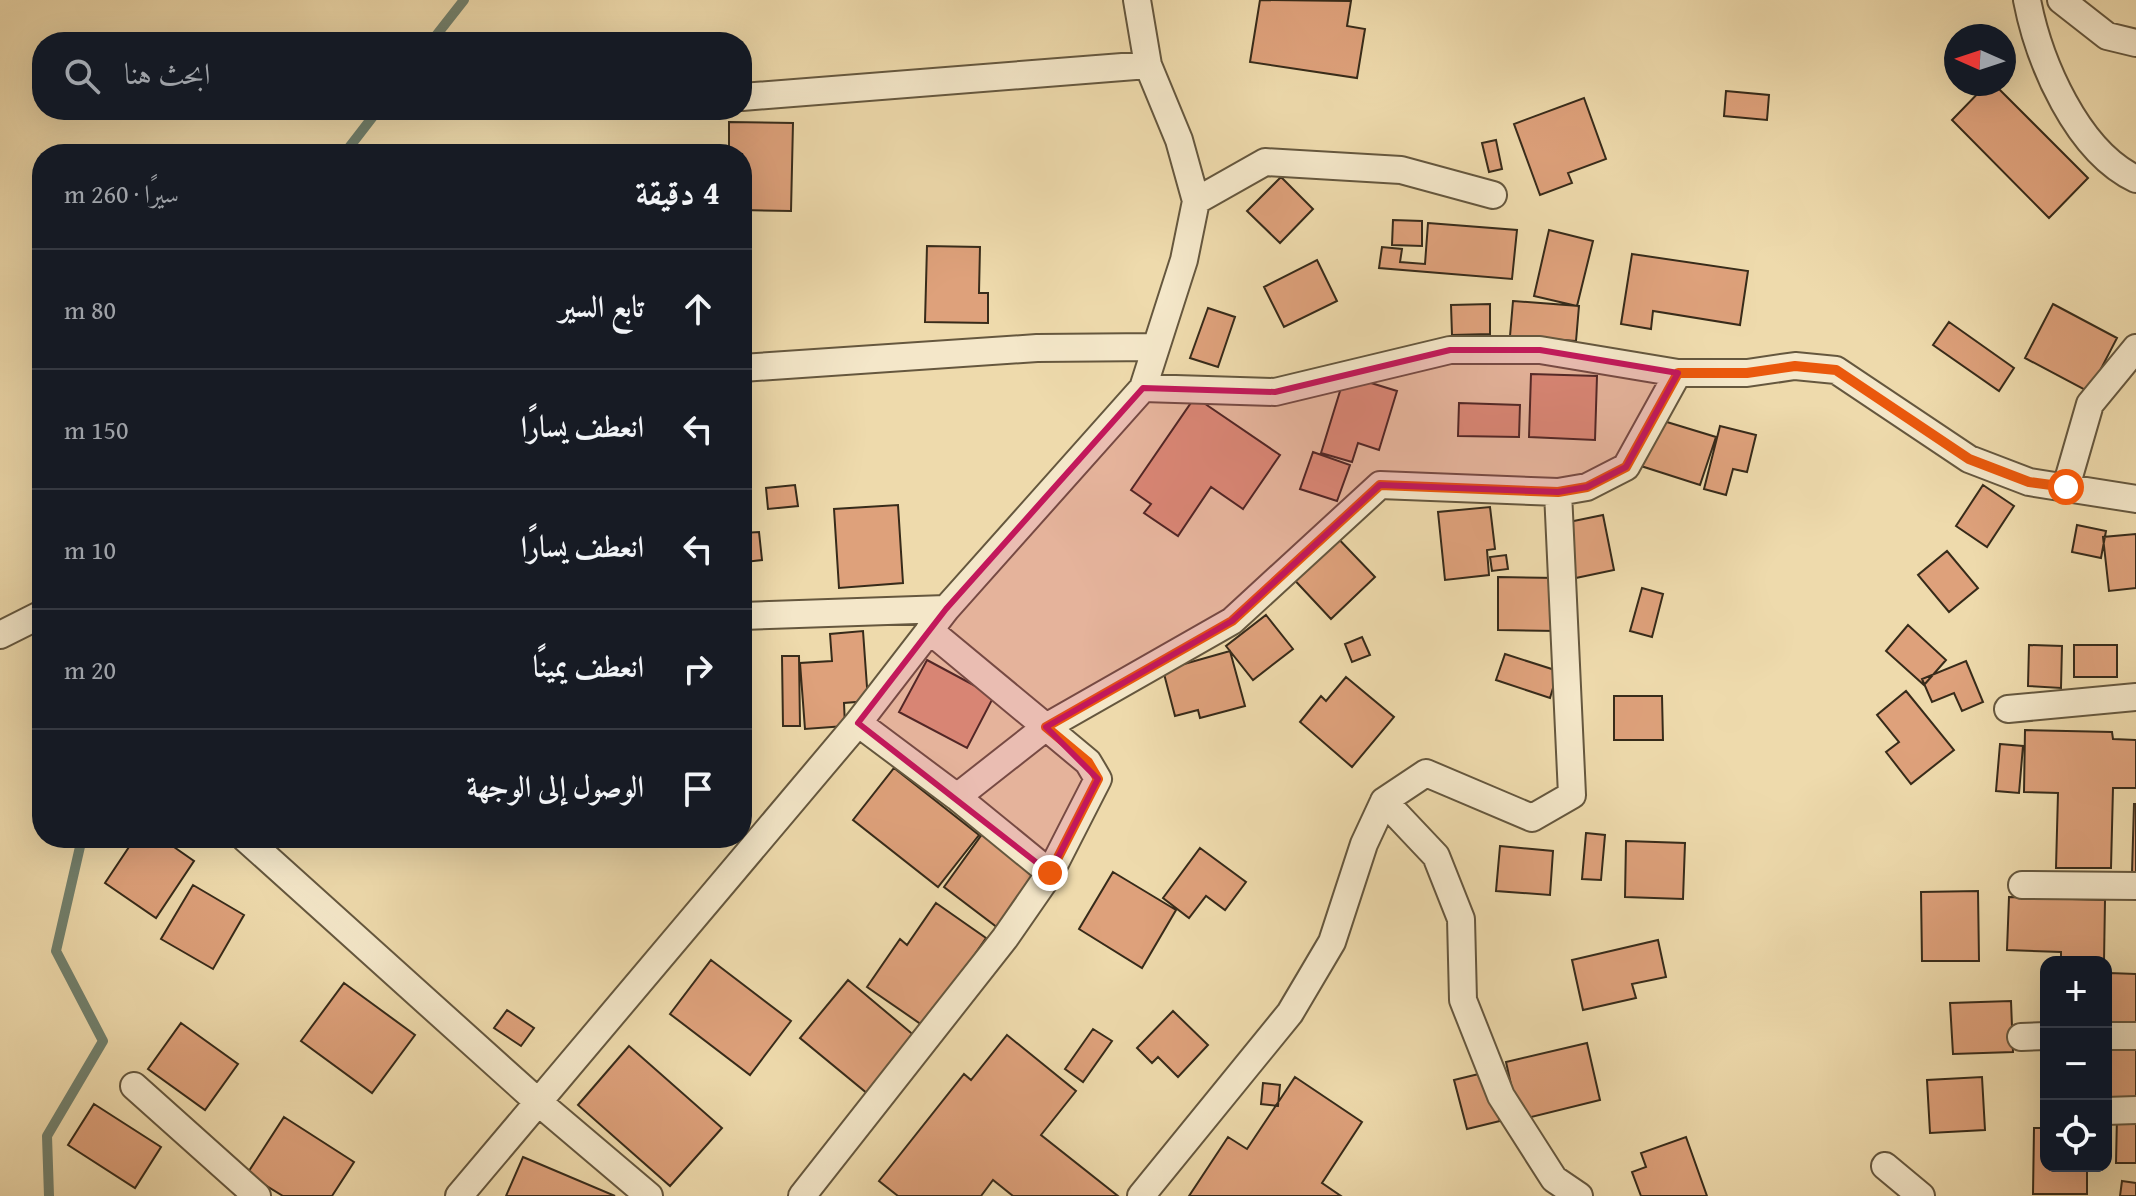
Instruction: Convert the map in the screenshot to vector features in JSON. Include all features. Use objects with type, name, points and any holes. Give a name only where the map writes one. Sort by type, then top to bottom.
[{"type":"street","points":[[752,848],[858,723],[946,609],[1143,388],[1184,260],[1196,201],[1179,140],[1148,65],[1137,0]]},
{"type":"street","points":[[2027,0],[2035,42],[2067,109],[2116,170],[2136,179]]},
{"type":"street","points":[[2061,0],[2107,36],[2136,43]]},
{"type":"street","points":[[752,96],[1148,65]]},
{"type":"street","points":[[1196,201],[1265,162],[1401,170],[1493,195]]},
{"type":"street","points":[[752,367],[1037,348],[1156,347]]},
{"type":"street","points":[[2066,487],[2090,404],[2136,348]]},
{"type":"street","points":[[1143,388],[1275,392],[1450,350],[1540,350],[1678,373],[1747,373],[1795,366],[1836,370],[1969,459],[2029,482],[2136,499]]},
{"type":"street","points":[[957,797],[1046,727],[1232,621],[1380,485],[1558,492],[1587,487],[1626,467],[1678,373]]},
{"type":"street","points":[[1141,1196],[1290,1013],[1332,942],[1364,844],[1384,801],[1426,773],[1532,818],[1572,795],[1558,492]]},
{"type":"street","points":[[752,616],[946,609]]},
{"type":"street","points":[[0,635],[32,619]]},
{"type":"street","points":[[802,1196],[1005,938],[1050,873],[1098,779],[1088,762],[929,630]]},
{"type":"street","points":[[2008,709],[2136,697]]},
{"type":"street","points":[[858,723],[957,797],[1050,873]]},
{"type":"street","points":[[1384,801],[1436,856],[1441,868],[1461,919],[1463,1000],[1501,1096],[1554,1179],[1579,1196]]},
{"type":"street","points":[[256,848],[537,1101],[649,1196]]},
{"type":"street","points":[[459,1196],[752,848]]},
{"type":"street","points":[[2022,885],[2136,886]]},
{"type":"street","points":[[2112,1036],[2136,1036]]},
{"type":"street","points":[[134,1086],[257,1196]]},
{"type":"street","points":[[2112,1111],[2136,1110]]},
{"type":"street","points":[[1885,1166],[1921,1196]]},
{"type":"highlighted area","points":[[1450,350],[1540,350],[1678,373],[1626,467],[1587,487],[1558,492],[1380,485],[1232,621],[1046,727],[1098,779],[1050,873],[858,723],[946,609],[1143,388],[1275,392]]},
{"type":"building","points":[[1260,0],[1351,1],[1347,26],[1365,29],[1357,78],[1250,62]]},
{"type":"building","points":[[1726,91],[1769,95],[1767,120],[1724,116]]},
{"type":"building","points":[[1975,96],[2006,96],[2088,178],[2049,218],[1952,120]]},
{"type":"building","points":[[1584,98],[1606,159],[1568,173],[1572,183],[1540,195],[1514,124]]},
{"type":"building","points":[[729,122],[793,123],[791,211],[752,210],[752,144],[729,144]]},
{"type":"building","points":[[1496,140],[1502,169],[1489,172],[1482,143]]},
{"type":"building","points":[[1281,177],[1313,209],[1280,243],[1247,211]]},
{"type":"building","points":[[1393,220],[1422,221],[1422,246],[1392,245]]},
{"type":"building","points":[[1428,223],[1517,230],[1512,279],[1379,268],[1382,247],[1402,249],[1400,262],[1425,264]]},
{"type":"building","points":[[1549,230],[1593,241],[1577,306],[1534,296]]},
{"type":"building","points":[[927,246],[980,247],[979,293],[988,293],[988,323],[925,322]]},
{"type":"building","points":[[1632,254],[1748,271],[1740,325],[1653,311],[1651,329],[1621,324]]},
{"type":"building","points":[[1317,260],[1337,301],[1284,327],[1264,287]]},
{"type":"building","points":[[1513,301],[1579,306],[1576,341],[1510,336]]},
{"type":"building","points":[[1490,304],[1490,334],[1452,335],[1451,305]]},
{"type":"building","points":[[2053,304],[2117,338],[2089,392],[2025,358]]},
{"type":"building","points":[[1208,308],[1235,317],[1218,367],[1190,358]]},
{"type":"building","points":[[1949,322],[2014,368],[1999,391],[1933,345]]},
{"type":"building","points":[[1531,374],[1597,376],[1595,440],[1529,437]]},
{"type":"building","points":[[1345,375],[1397,391],[1379,450],[1358,443],[1352,462],[1321,453]]},
{"type":"building","points":[[1195,397],[1280,455],[1243,509],[1211,487],[1178,536],[1144,513],[1151,504],[1131,490]]},
{"type":"building","points":[[1459,403],[1520,405],[1519,437],[1458,436]]},
{"type":"building","points":[[1657,419],[1716,437],[1700,485],[1641,466]]},
{"type":"building","points":[[1720,426],[1756,435],[1747,472],[1733,469],[1726,495],[1704,489]]},
{"type":"building","points":[[1313,452],[1350,465],[1337,501],[1300,489]]},
{"type":"building","points":[[795,485],[798,506],[768,509],[766,488]]},
{"type":"building","points":[[1983,485],[2014,506],[1987,547],[1956,526]]},
{"type":"building","points":[[898,505],[903,583],[839,588],[834,509]]},
{"type":"building","points":[[1490,507],[1495,549],[1487,550],[1489,575],[1445,580],[1438,512]]},
{"type":"building","points":[[1603,515],[1614,570],[1571,579],[1559,524]]},
{"type":"building","points":[[2077,525],[2106,531],[2101,558],[2072,552]]},
{"type":"building","points":[[1331,531],[1375,577],[1331,619],[1287,572]]},
{"type":"building","points":[[752,532],[759,532],[762,560],[752,561]]},
{"type":"building","points":[[2136,534],[2136,588],[2109,591],[2103,537]]},
{"type":"building","points":[[1947,551],[1978,588],[1949,612],[1918,575]]},
{"type":"building","points":[[1506,555],[1508,569],[1492,571],[1490,557]]},
{"type":"building","points":[[1498,577],[1558,578],[1557,631],[1498,630]]},
{"type":"building","points":[[1642,588],[1663,594],[1652,637],[1630,631]]},
{"type":"building","points":[[1266,615],[1293,649],[1253,680],[1226,646]]},
{"type":"building","points":[[1908,625],[1946,660],[1924,685],[1886,651]]},
{"type":"building","points":[[863,631],[868,701],[844,703],[845,726],[805,729],[800,663],[832,661],[830,634]]},
{"type":"building","points":[[1362,637],[1370,655],[1352,662],[1345,644]]},
{"type":"building","points":[[2029,645],[2062,646],[2061,688],[2028,686]]},
{"type":"building","points":[[2074,645],[2117,645],[2117,677],[2074,677]]},
{"type":"building","points":[[1230,651],[1245,706],[1200,718],[1198,710],[1175,716],[1163,670]]},
{"type":"building","points":[[1505,654],[1558,671],[1550,698],[1496,680]]},
{"type":"building","points":[[782,656],[799,656],[800,726],[783,726]]},
{"type":"building","points":[[927,660],[994,696],[967,748],[899,712]]},
{"type":"building","points":[[1966,661],[1983,702],[1962,711],[1954,693],[1932,702],[1922,679]]},
{"type":"building","points":[[1346,677],[1394,717],[1352,767],[1300,722],[1321,696],[1326,701]]},
{"type":"building","points":[[1906,691],[1954,750],[1911,784],[1886,752],[1899,742],[1877,715]]},
{"type":"building","points":[[1614,696],[1662,696],[1663,740],[1614,740]]},
{"type":"building","points":[[2025,730],[2112,732],[2113,739],[2136,740],[2136,788],[2113,788],[2111,868],[2056,868],[2058,793],[2024,792]]},
{"type":"building","points":[[2000,744],[2023,746],[2019,793],[1996,791]]},
{"type":"building","points":[[894,768],[979,835],[938,887],[853,820]]},
{"type":"building","points":[[2134,804],[2136,873],[2132,873]]},
{"type":"building","points":[[983,833],[1042,877],[1002,931],[944,887]]},
{"type":"building","points":[[1586,833],[1605,835],[1601,880],[1582,879]]},
{"type":"building","points":[[1626,841],[1685,843],[1683,899],[1625,897]]},
{"type":"building","points":[[1500,846],[1553,851],[1550,895],[1496,891]]},
{"type":"building","points":[[128,848],[175,848],[194,861],[156,918],[105,883]]},
{"type":"building","points":[[1200,848],[1246,882],[1225,910],[1206,896],[1189,918],[1163,898]]},
{"type":"building","points":[[1113,872],[1176,910],[1142,968],[1079,929]]},
{"type":"building","points":[[193,885],[244,915],[213,969],[161,939]]},
{"type":"building","points":[[1978,891],[1979,961],[1922,961],[1921,892]]},
{"type":"building","points":[[2009,897],[2105,900],[2104,956],[2061,956],[2061,952],[2007,950]]},
{"type":"building","points":[[936,903],[986,938],[925,1027],[867,987],[900,939],[907,945]]},
{"type":"building","points":[[1658,940],[1666,977],[1632,984],[1636,998],[1583,1010],[1572,960]]},
{"type":"building","points":[[711,960],[791,1021],[750,1075],[670,1014]]},
{"type":"building","points":[[2112,973],[2136,974],[2136,1030],[2112,1029]]},
{"type":"building","points":[[848,980],[916,1037],[868,1094],[800,1038]]},
{"type":"building","points":[[344,983],[415,1035],[372,1093],[301,1041]]},
{"type":"building","points":[[2011,1001],[2013,1052],[1953,1054],[1950,1003]]},
{"type":"building","points":[[507,1010],[534,1028],[521,1046],[494,1028]]},
{"type":"building","points":[[1173,1011],[1208,1045],[1178,1077],[1158,1057],[1152,1063],[1137,1048]]},
{"type":"building","points":[[181,1023],[238,1064],[205,1110],[148,1069]]},
{"type":"building","points":[[1093,1029],[1112,1041],[1083,1082],[1065,1069]]},
{"type":"building","points":[[1007,1035],[1076,1091],[1041,1135],[1118,1196],[1013,1196],[993,1180],[981,1196],[898,1196],[879,1181],[964,1074],[971,1080]]},
{"type":"building","points":[[1587,1043],[1600,1100],[1519,1120],[1506,1062]]},
{"type":"building","points":[[629,1046],[722,1128],[670,1186],[578,1105]]},
{"type":"building","points":[[2112,1050],[2136,1050],[2136,1100],[2112,1100]]},
{"type":"building","points":[[1487,1072],[1500,1121],[1467,1129],[1454,1080]]},
{"type":"building","points":[[1295,1077],[1362,1122],[1322,1183],[1341,1196],[1189,1196],[1228,1137],[1247,1149]]},
{"type":"building","points":[[1982,1077],[1985,1130],[1930,1133],[1927,1080]]},
{"type":"building","points":[[1263,1083],[1280,1085],[1278,1106],[1261,1104]]},
{"type":"building","points":[[94,1104],[161,1147],[135,1188],[68,1145]]},
{"type":"building","points":[[2117,1116],[2136,1116],[2136,1163],[2116,1163]]},
{"type":"building","points":[[284,1117],[354,1162],[332,1196],[283,1196],[247,1174]]},
{"type":"building","points":[[2034,1128],[2040,1128],[2040,1172],[2087,1172],[2087,1194],[2033,1194]]},
{"type":"building","points":[[1686,1137],[1707,1196],[1641,1196],[1632,1172],[1646,1167],[1641,1153]]},
{"type":"building","points":[[523,1157],[615,1196],[506,1196]]},
{"type":"building","points":[[2122,1181],[2136,1183],[2136,1196],[2120,1196]]},
{"type":"waterway","points":[[439,32],[464,0]]},
{"type":"waterway","points":[[352,144],[370,120]]},
{"type":"waterway","points":[[49,1196],[47,1136],[103,1041],[56,951],[80,848]]},
{"type":"route","points":[[1050,873],[1098,779],[1088,762],[1046,727],[1232,621],[1380,485],[1558,492],[1587,487],[1626,467],[1678,373],[1747,373],[1795,366],[1836,370],[1969,459],[2029,482],[2066,487]]}]
